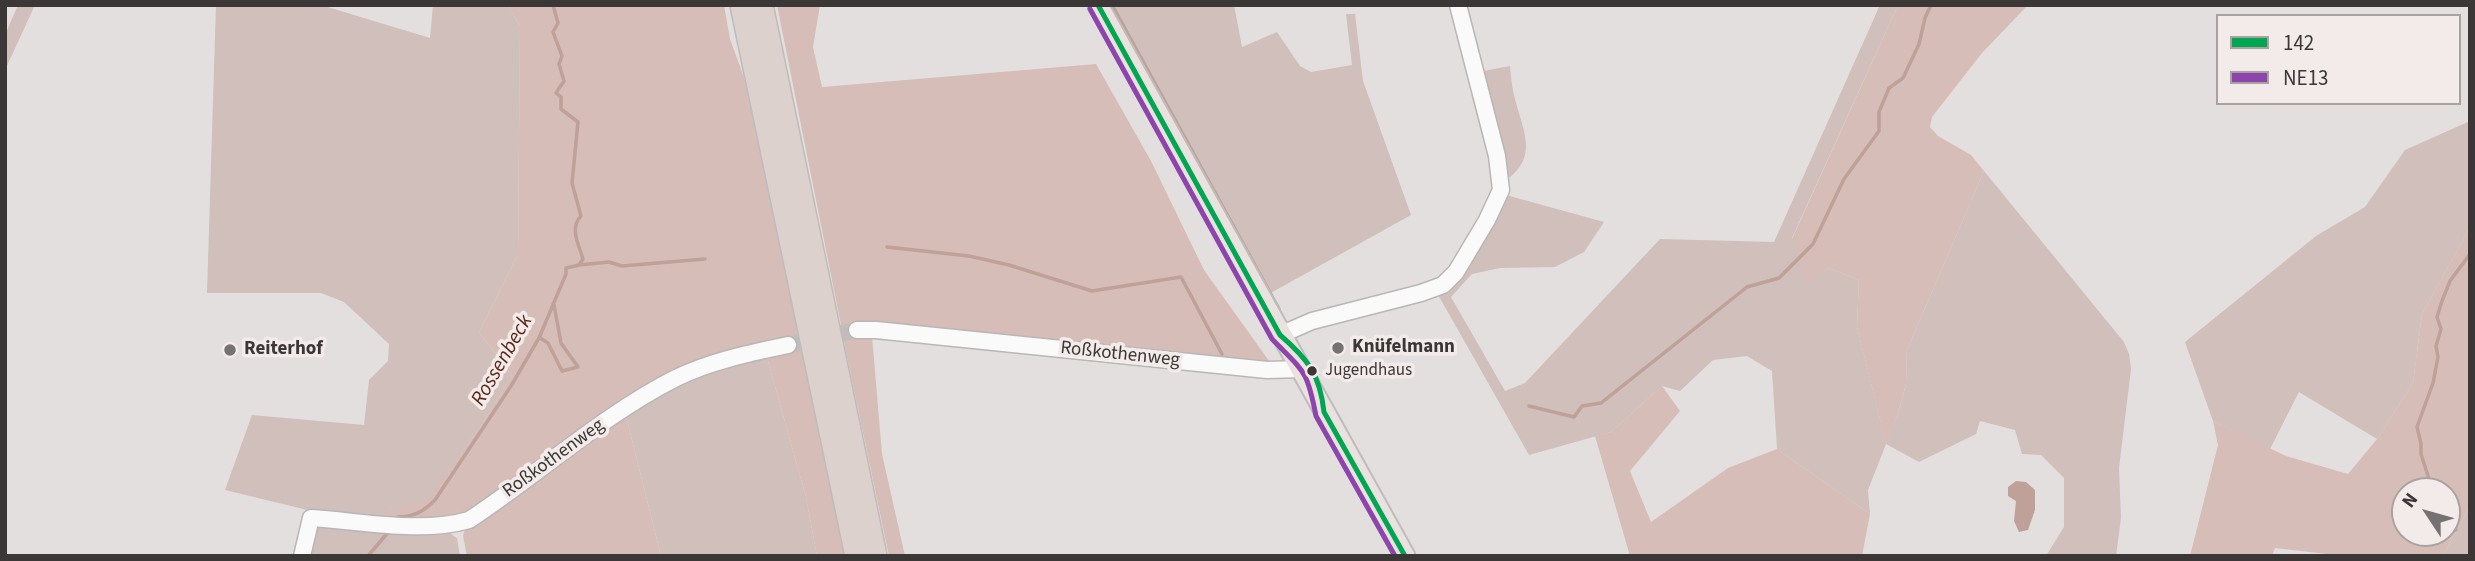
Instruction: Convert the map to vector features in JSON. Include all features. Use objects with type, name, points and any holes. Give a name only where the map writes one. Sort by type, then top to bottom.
[{"type":"highway","points":[[742,5],[858,556]]},
{"type":"highway","points":[[761,5],[875,556]]},
{"type":"main road","points":[[1098,5],[1405,556]]},
{"type":"street","points":[[1280,335],[1312,321],[1443,285],[1457,272],[1491,213],[1501,190],[1497,156],[1458,5]]},
{"type":"street","name":"Roßkothenweg","points":[[857,330],[1267,370],[1301,369]]},
{"type":"street","name":"Roßkothenweg","points":[[302,556],[311,518],[420,526],[457,524],[469,520],[598,426],[677,377],[730,358],[788,345]]},
{"type":"shaded area","points":[[18,5],[35,5],[5,70],[5,35]]},
{"type":"shaded area","points":[[216,5],[321,5],[430,38],[433,5],[508,5],[520,26],[518,255],[479,332],[512,376],[428,500],[389,509],[383,518],[324,514],[225,490],[252,415],[364,425],[369,380],[388,361],[389,344],[344,302],[321,293],[207,293]]},
{"type":"shaded area","points":[[508,5],[724,5],[730,39],[749,91],[799,337],[741,350],[625,412],[661,556],[467,556],[463,536],[469,515],[446,520],[383,518],[388,509],[428,499],[512,376],[479,332],[518,255],[520,26]]},
{"type":"shaded area","points":[[777,5],[820,5],[813,47],[822,87],[1096,64],[1151,161],[1204,270],[1272,365],[841,325]]},
{"type":"shaded area","points":[[1112,5],[1234,5],[1242,47],[1277,32],[1300,66],[1311,72],[1352,65],[1346,14],[1355,14],[1363,81],[1411,215],[1267,295],[1146,77]]},
{"type":"shaded area","points":[[1880,5],[1898,5],[1792,238],[1809,282],[1829,268],[1859,280],[1857,327],[1886,443],[1906,384],[1907,350],[1984,171],[2124,342],[2129,354],[2131,369],[2119,468],[2121,518],[2116,556],[2046,556],[2064,527],[2064,478],[2041,455],[2022,454],[2015,430],[1980,421],[1976,434],[1919,462],[1886,444],[1868,490],[1870,514],[1777,449],[1772,371],[1747,356],[1713,360],[1680,391],[1662,386],[1611,432],[1529,455],[1437,293],[1447,291],[1456,284],[1506,195],[1604,222],[1584,252],[1555,267],[1500,268],[1472,274],[1451,297],[1505,391],[1525,383],[1660,239],[1774,242]]},
{"type":"shaded area","points":[[1898,5],[2028,5],[1982,53],[1932,117],[1930,127],[1938,136],[1971,155],[1984,171],[1907,350],[1906,384],[1886,444],[1857,327],[1859,280],[1829,268],[1809,283],[1792,239]]},
{"type":"shaded area","points":[[1510,66],[1513,91],[1526,143],[1522,162],[1506,180],[1478,72]]},
{"type":"shaded area","points":[[2470,121],[2470,227],[2422,314],[2413,383],[2377,439],[2299,392],[2270,449],[2213,421],[2185,342],[2316,236],[2365,207],[2405,150]]},
{"type":"shaded area","points":[[2470,227],[2470,506],[2461,523],[2461,477],[2391,477],[2391,547],[2448,547],[2443,556],[2344,556],[2275,548],[2272,556],[2190,556],[2218,445],[2213,421],[2286,456],[2348,474],[2377,439],[2413,383],[2422,314]]},
{"type":"shaded area","points":[[872,336],[882,454],[905,556],[889,556],[843,338]]},
{"type":"shaded area","points":[[802,346],[845,556],[817,556],[806,497],[766,354]]},
{"type":"shaded area","points":[[766,354],[806,497],[817,556],[661,556],[625,412],[685,378]]},
{"type":"shaded area","points":[[1662,386],[1680,411],[1630,471],[1651,522],[1728,468],[1777,449],[1870,514],[1862,556],[1630,556],[1595,436],[1611,432]]},
{"type":"shaded area","points":[[2016,481],[2026,482],[2035,490],[2035,510],[2028,530],[2019,532],[2014,521],[2016,501],[2008,496],[2008,487]]},
{"type":"shaded area","points":[[2470,506],[2470,556],[2443,556],[2448,547],[2461,547],[2461,523]]},
{"type":"shaded area","points":[[321,522],[445,530],[457,538],[460,556],[306,556],[312,527]]},
{"type":"waterway","name":"Rossenbeck","points":[[398,517],[418,513],[435,500],[511,386],[539,338],[566,274],[566,268],[579,265],[583,259],[575,231],[581,216],[572,183],[578,122],[561,109],[561,97],[556,93],[564,81],[559,64],[562,56],[553,32],[558,23],[553,5]]},
{"type":"waterway","points":[[1112,5],[1279,309]]},
{"type":"waterway","points":[[1529,406],[1574,417],[1582,406],[1601,403],[1747,287],[1779,278],[1813,244],[1844,179],[1879,131],[1879,112],[1889,88],[1903,78],[1919,44],[1931,5]]},
{"type":"waterway","points":[[887,247],[969,256],[1009,265],[1092,291],[1181,277],[1222,354]]},
{"type":"waterway","points":[[2428,477],[2417,427],[2433,383],[2438,357],[2436,346],[2441,329],[2437,317],[2450,281],[2470,254]]},
{"type":"waterway","points":[[579,265],[609,262],[622,266],[705,259]]},
{"type":"waterway","points":[[540,338],[548,343],[562,371],[578,367],[561,343],[554,305]]},
{"type":"waterway","name":"Rossenbeck","points":[[368,556],[390,530]]},
{"type":"tunnel","points":[[788,345],[857,330]]},
{"type":"transit line","name":"142","points":[[1098,5],[1280,335],[1311,369],[1316,378],[1324,412],[1405,556]]},
{"type":"transit line","name":"NE13","points":[[1090,9],[1272,339],[1303,372],[1316,416],[1395,556]]},
{"type":"place","name":"Knüfelmann","points":[[1338,348]]},
{"type":"place","name":"Reiterhof","points":[[230,350]]},
{"type":"place","name":"Jugendhaus","points":[[1312,371]]}]
